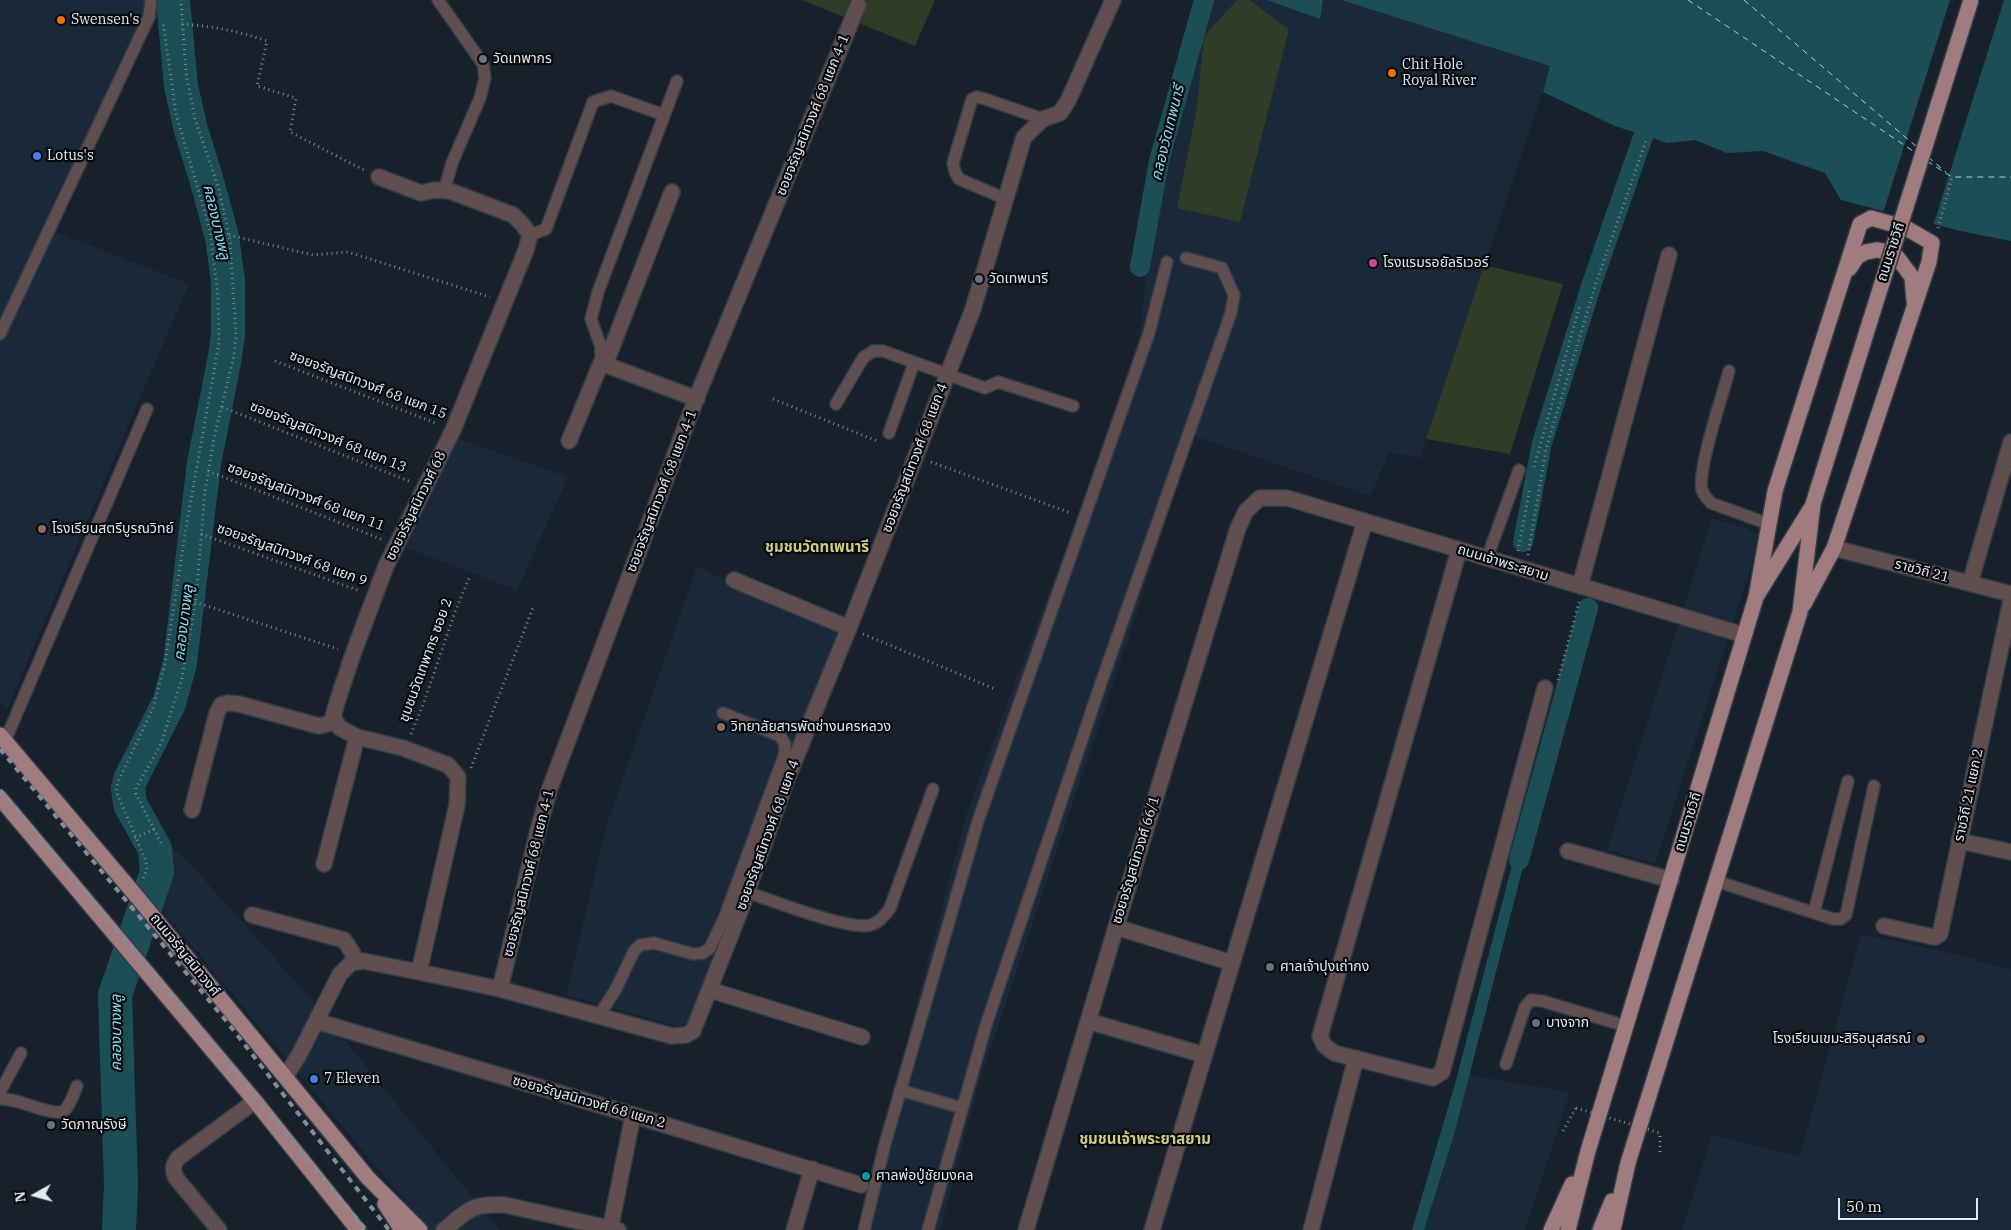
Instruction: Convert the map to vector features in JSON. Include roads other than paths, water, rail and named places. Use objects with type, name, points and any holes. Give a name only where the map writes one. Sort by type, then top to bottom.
[{"type":"main road","name":"ถนนราชวิถี","points":[[1613,1230],[1628,1163],[1800,612],[1813,504],[1971,0]]},
{"type":"main road","points":[[1756,597],[1775,491],[1844,280],[1860,224],[1871,218],[1906,228],[1932,243],[1929,262],[1834,548],[1800,612]]},
{"type":"main road","points":[[1844,280],[1850,266],[1857,257],[1866,252],[1877,250],[1888,252],[1897,257],[1912,277],[1914,310]]},
{"type":"main road","name":"ถนนราชวิถี","points":[[1568,1230],[1588,1151],[1756,597],[1813,504]]},
{"type":"main road","name":"ถนนจรัญสนิทวงศ์","points":[[3,738],[138,898],[368,1178],[420,1230]]},
{"type":"main road","points":[[1,802],[138,960],[255,1101],[358,1230]]},
{"type":"main road","name":"ถนนราชวิถี","points":[[1551,1230],[1588,1151]]},
{"type":"main road","name":"ถนนราชวิถี","points":[[1600,1230],[1628,1163]]},
{"type":"main road","name":"ถนนจรัญสนิทวงศ์","points":[[368,1178],[402,1230]]},
{"type":"main road","points":[[338,1203],[363,1230]]},
{"type":"street","name":"ซอยจรัญสนิทวงศ์ 68 แยก 4","points":[[419,972],[500,989],[672,1036],[686,1035],[693,1031],[747,892],[787,779],[849,628],[973,309],[1024,137],[1043,119],[1060,113],[1068,101],[1113,0]]},
{"type":"street","name":"ซอยจรัญสนิทวงศ์ 68 แยก 4-1","points":[[500,989],[538,830],[550,788],[697,399],[858,5]]},
{"type":"street","points":[[379,177],[421,194],[450,191],[513,215],[530,234]]},
{"type":"street","points":[[569,441],[603,364],[672,192]]},
{"type":"street","name":"ซอยจรัญสนิทวงศ์ 68","points":[[335,722],[337,702],[374,597],[396,544],[453,430],[505,302],[530,234]]},
{"type":"street","points":[[1580,593],[1669,255]]},
{"type":"street","points":[[603,364],[697,399]]},
{"type":"street","points":[[1970,583],[2011,442]]},
{"type":"street","name":"ถนนเจ้าพระสยาม","points":[[1260,498],[1287,498],[1487,558],[1580,593],[1744,635]]},
{"type":"street","name":"ซอยจรัญสนิทวงศ์ 66/1","points":[[1026,1230],[1238,528],[1246,511],[1260,498]]},
{"type":"street","points":[[1152,1230],[1365,521]]},
{"type":"street","name":"ราชวิถี 21","points":[[1834,548],[2011,594]]},
{"type":"street","points":[[1459,550],[1320,1036],[1324,1046],[1334,1053],[1433,1078],[1442,1072],[1545,688]]},
{"type":"street","points":[[734,580],[849,628]]},
{"type":"street","name":"ราชวิถี 21 แยก 2","points":[[1884,926],[1935,937],[1940,934],[2011,600]]},
{"type":"street","points":[[192,810],[216,713],[221,705],[228,703],[239,704],[319,726],[335,722],[340,728],[356,737],[403,748],[448,765],[458,777],[457,805],[419,972],[363,960],[350,963],[340,974],[299,1055],[285,1077]]},
{"type":"street","points":[[324,864],[356,737]]},
{"type":"street","points":[[1959,841],[2011,852]]},
{"type":"street","points":[[1568,851],[1671,880]]},
{"type":"street","points":[[252,915],[344,940],[356,962]]},
{"type":"street","points":[[1116,928],[1232,963]]},
{"type":"street","points":[[710,990],[862,1037]]},
{"type":"street","name":"ซอยจรัญสนิทวงศ์ 68 แยก 2","points":[[316,1021],[861,1185]]},
{"type":"street","points":[[1088,1021],[1204,1055]]},
{"type":"street","points":[[1311,1230],[1356,1058]]},
{"type":"street","points":[[219,1230],[172,1171],[178,1158],[255,1101]]},
{"type":"street","points":[[444,1230],[472,1208],[486,1204],[505,1205],[613,1229],[633,1115]]},
{"type":"street","points":[[794,1230],[812,1169]]},
{"type":"lane","points":[[0,334],[149,18],[151,0]]},
{"type":"lane","points":[[438,0],[483,64],[485,78],[480,98],[452,163],[444,191]]},
{"type":"lane","points":[[603,364],[602,347],[591,319],[598,292],[678,81]]},
{"type":"lane","points":[[530,234],[546,230],[593,102],[611,96],[664,115]]},
{"type":"lane","points":[[1006,199],[959,179],[955,172],[953,163],[972,99],[977,97],[985,99],[1043,119]]},
{"type":"lane","points":[[928,1230],[989,1016],[1100,683],[1231,313],[1234,295],[1222,268],[1186,258]]},
{"type":"lane","points":[[864,1230],[900,1090],[978,821],[1149,333],[1167,262]]},
{"type":"lane","points":[[836,404],[863,358],[873,351],[883,351],[985,388],[998,382],[1073,406]]},
{"type":"lane","points":[[889,433],[914,363]]},
{"type":"lane","points":[[1729,371],[1705,457],[1702,488],[1706,498],[1711,503],[1769,524]]},
{"type":"lane","points":[[3,738],[147,409]]},
{"type":"lane","points":[[1487,558],[1519,470]]},
{"type":"lane","points":[[599,1016],[617,987],[634,951],[640,945],[654,942],[693,954],[703,953],[710,948],[725,916],[786,744],[780,736],[724,713]]},
{"type":"lane","points":[[1814,912],[1848,781]]},
{"type":"lane","points":[[1716,881],[1833,919],[1841,919],[1846,915],[1874,786]]},
{"type":"lane","points":[[747,892],[847,925],[869,926],[881,920],[890,908],[932,789]]},
{"type":"lane","points":[[1506,1064],[1525,1007],[1531,1000],[1542,1000],[1626,1026]]},
{"type":"lane","points":[[0,1092],[21,1053]]},
{"type":"lane","points":[[0,1099],[13,1099],[51,1113],[60,1113],[66,1110],[77,1086]]},
{"type":"lane","points":[[900,1090],[962,1108]]},
{"type":"waterway","name":"คลองบางพลู","points":[[119,1230],[121,1185],[115,995],[157,872],[155,849],[130,804],[128,788],[130,780],[169,703],[180,663],[204,463],[228,335],[228,281],[222,237],[191,130],[181,86],[173,0]]},
{"type":"waterway","name":"คลองวัดเทพนารี","points":[[1140,267],[1159,161],[1204,0]]},
{"type":"waterway","points":[[1523,542],[1542,443],[1592,283],[1652,111]]},
{"type":"waterway","points":[[1519,860],[1588,608]]},
{"type":"railway","points":[[0,749],[227,1022],[389,1230]]},
{"type":"railway","points":[[0,790],[366,1230]]},
{"type":"place","name":"Swensen's","points":[[61,20]]},
{"type":"place","name":"วัดเทพากร","points":[[483,59]]},
{"type":"place","name":"Chit Hole Royal River","points":[[1392,73]]},
{"type":"place","name":"Lotus's","points":[[37,156]]},
{"type":"place","name":"โรงแรมรอยัลริเวอร์","points":[[1373,263]]},
{"type":"place","name":"วัดเทพนารี","points":[[979,279]]},
{"type":"place","name":"โรงเรียนสตรีบูรณวิทย์","points":[[42,529]]},
{"type":"place","name":"วิทยาลัยสารพัดช่างนครหลวง","points":[[721,727]]},
{"type":"place","name":"ศาลเจ้าปุงเถ่ากง","points":[[1270,967]]},
{"type":"place","name":"บางจาก","points":[[1536,1023]]},
{"type":"place","name":"โรงเรียนเขมะสิริอนุสสรณ์","points":[[1921,1039]]},
{"type":"place","name":"7 Eleven","points":[[314,1079]]},
{"type":"place","name":"วัดภาณุรังษี","points":[[51,1125]]},
{"type":"place","name":"ศาลพ่อปู่ชัยมงคล","points":[[866,1176]]},
{"type":"district","name":"ชุมชนวัดทเพนารี","points":[[817,548]]},
{"type":"district","name":"ชุมชนเจ้าพระยาสยาม","points":[[1145,1140]]}]
